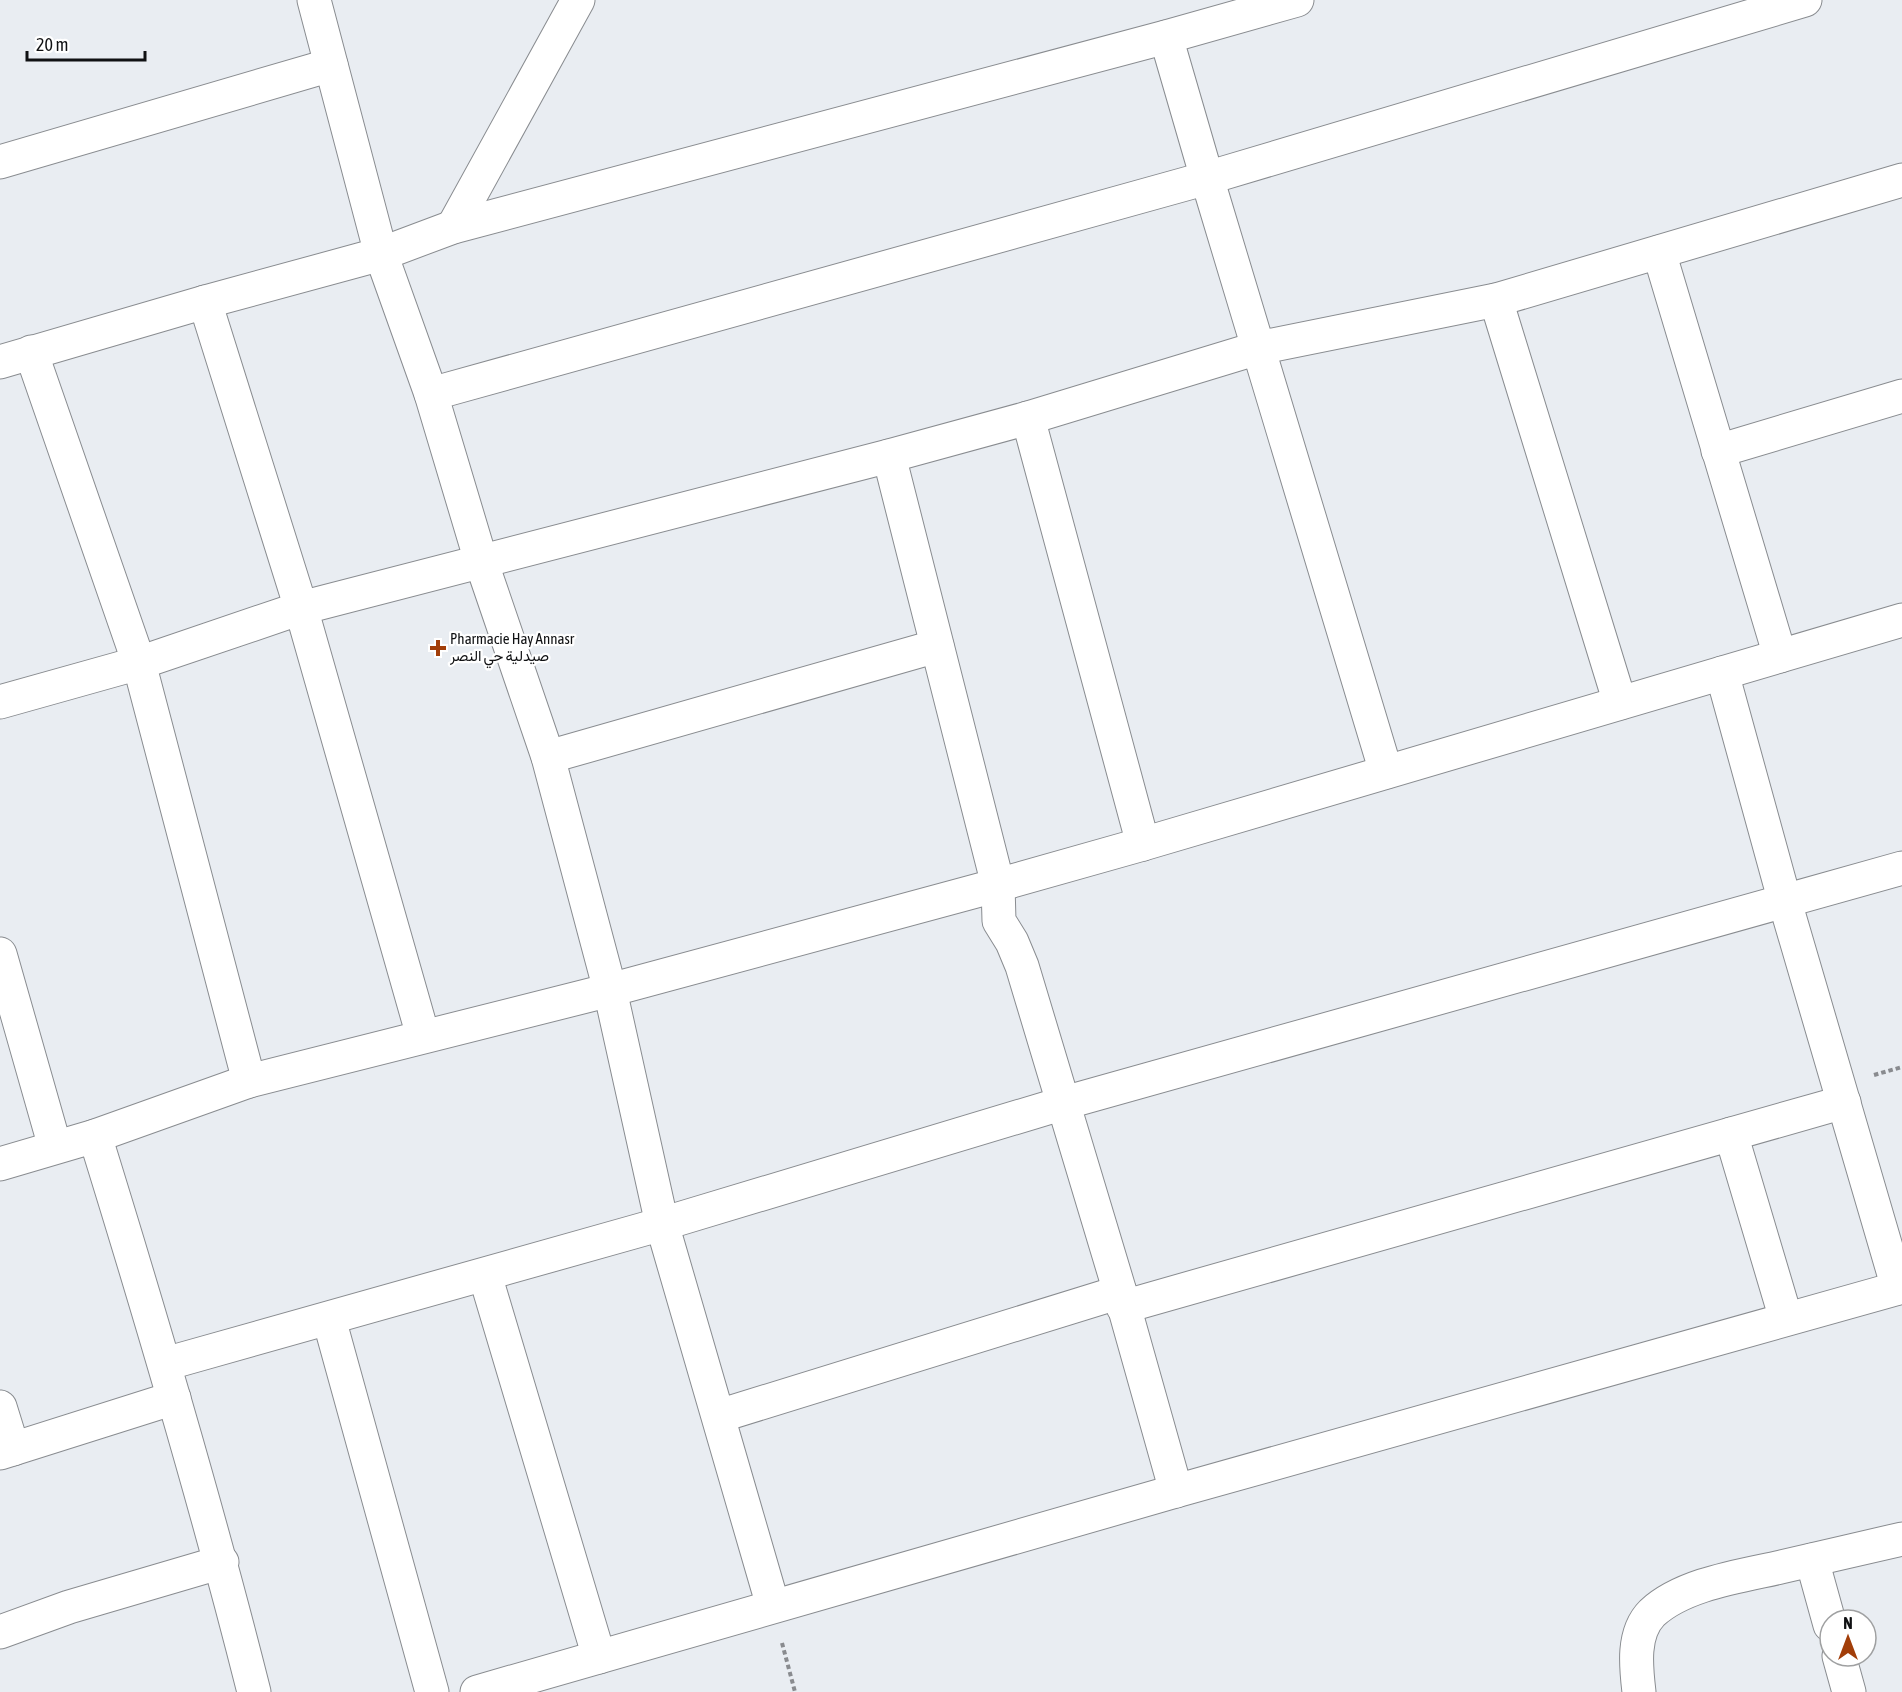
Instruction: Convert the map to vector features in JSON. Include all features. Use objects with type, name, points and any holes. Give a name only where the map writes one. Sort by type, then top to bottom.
[{"type":"street","points":[[314,0],[381,254],[431,394],[481,561],[548,757],[610,990],[662,1224],[773,1606]]},
{"type":"street","points":[[453,227],[578,0]]},
{"type":"street","points":[[0,362],[205,302],[381,254],[453,227],[1166,37],[1296,0]]},
{"type":"street","points":[[431,394],[1207,178],[1805,0]]},
{"type":"street","points":[[1166,37],[1386,772]]},
{"type":"street","points":[[0,162],[331,65]]},
{"type":"street","points":[[0,702],[139,663],[301,608],[889,456],[1028,418],[1258,348],[1496,300],[1902,180]]},
{"type":"street","points":[[1659,252],[1780,656]]},
{"type":"street","points":[[1496,300],[1620,703]]},
{"type":"street","points":[[205,302],[301,608],[423,1036]]},
{"type":"street","points":[[31,352],[139,663],[249,1081]]},
{"type":"street","points":[[1718,451],[1902,396]]},
{"type":"street","points":[[1028,418],[1143,844]]},
{"type":"street","points":[[889,456],[998,885],[999,921],[1012,942],[1022,966],[1176,1491]]},
{"type":"street","points":[[0,1164],[95,1136],[249,1081],[610,990],[998,885],[1902,620]]},
{"type":"street","points":[[548,757],[937,646]]},
{"type":"street","points":[[477,1692],[1176,1491],[1900,1287],[1785,902],[1722,673]]},
{"type":"street","points":[[165,1364],[662,1224],[1064,1103],[1902,868]]},
{"type":"street","points":[[0,954],[55,1147]]},
{"type":"street","points":[[719,1416],[1121,1300],[1731,1134],[1844,1101]]},
{"type":"street","points":[[1731,1134],[1786,1319]]},
{"type":"street","points":[[95,1136],[165,1364],[222,1562],[254,1692]]},
{"type":"street","points":[[484,1275],[600,1657]]},
{"type":"street","points":[[328,1319],[432,1692]]},
{"type":"street","points":[[0,1407],[6,1451],[174,1398]]},
{"type":"street","points":[[1639,1692],[1636,1667],[1637,1647],[1641,1632],[1651,1614],[1670,1600],[1693,1589],[1902,1539]]},
{"type":"street","points":[[1812,1560],[1825,1608]]},
{"type":"street","points":[[0,1632],[69,1607],[222,1562]]},
{"type":"street","points":[[1842,1668],[1849,1692]]},
{"type":"path","points":[[773,1606],[795,1692]]},
{"type":"place","name":"Pharmacie Hay Annasr صيدلية حي النصر","points":[[438,648]]}]
